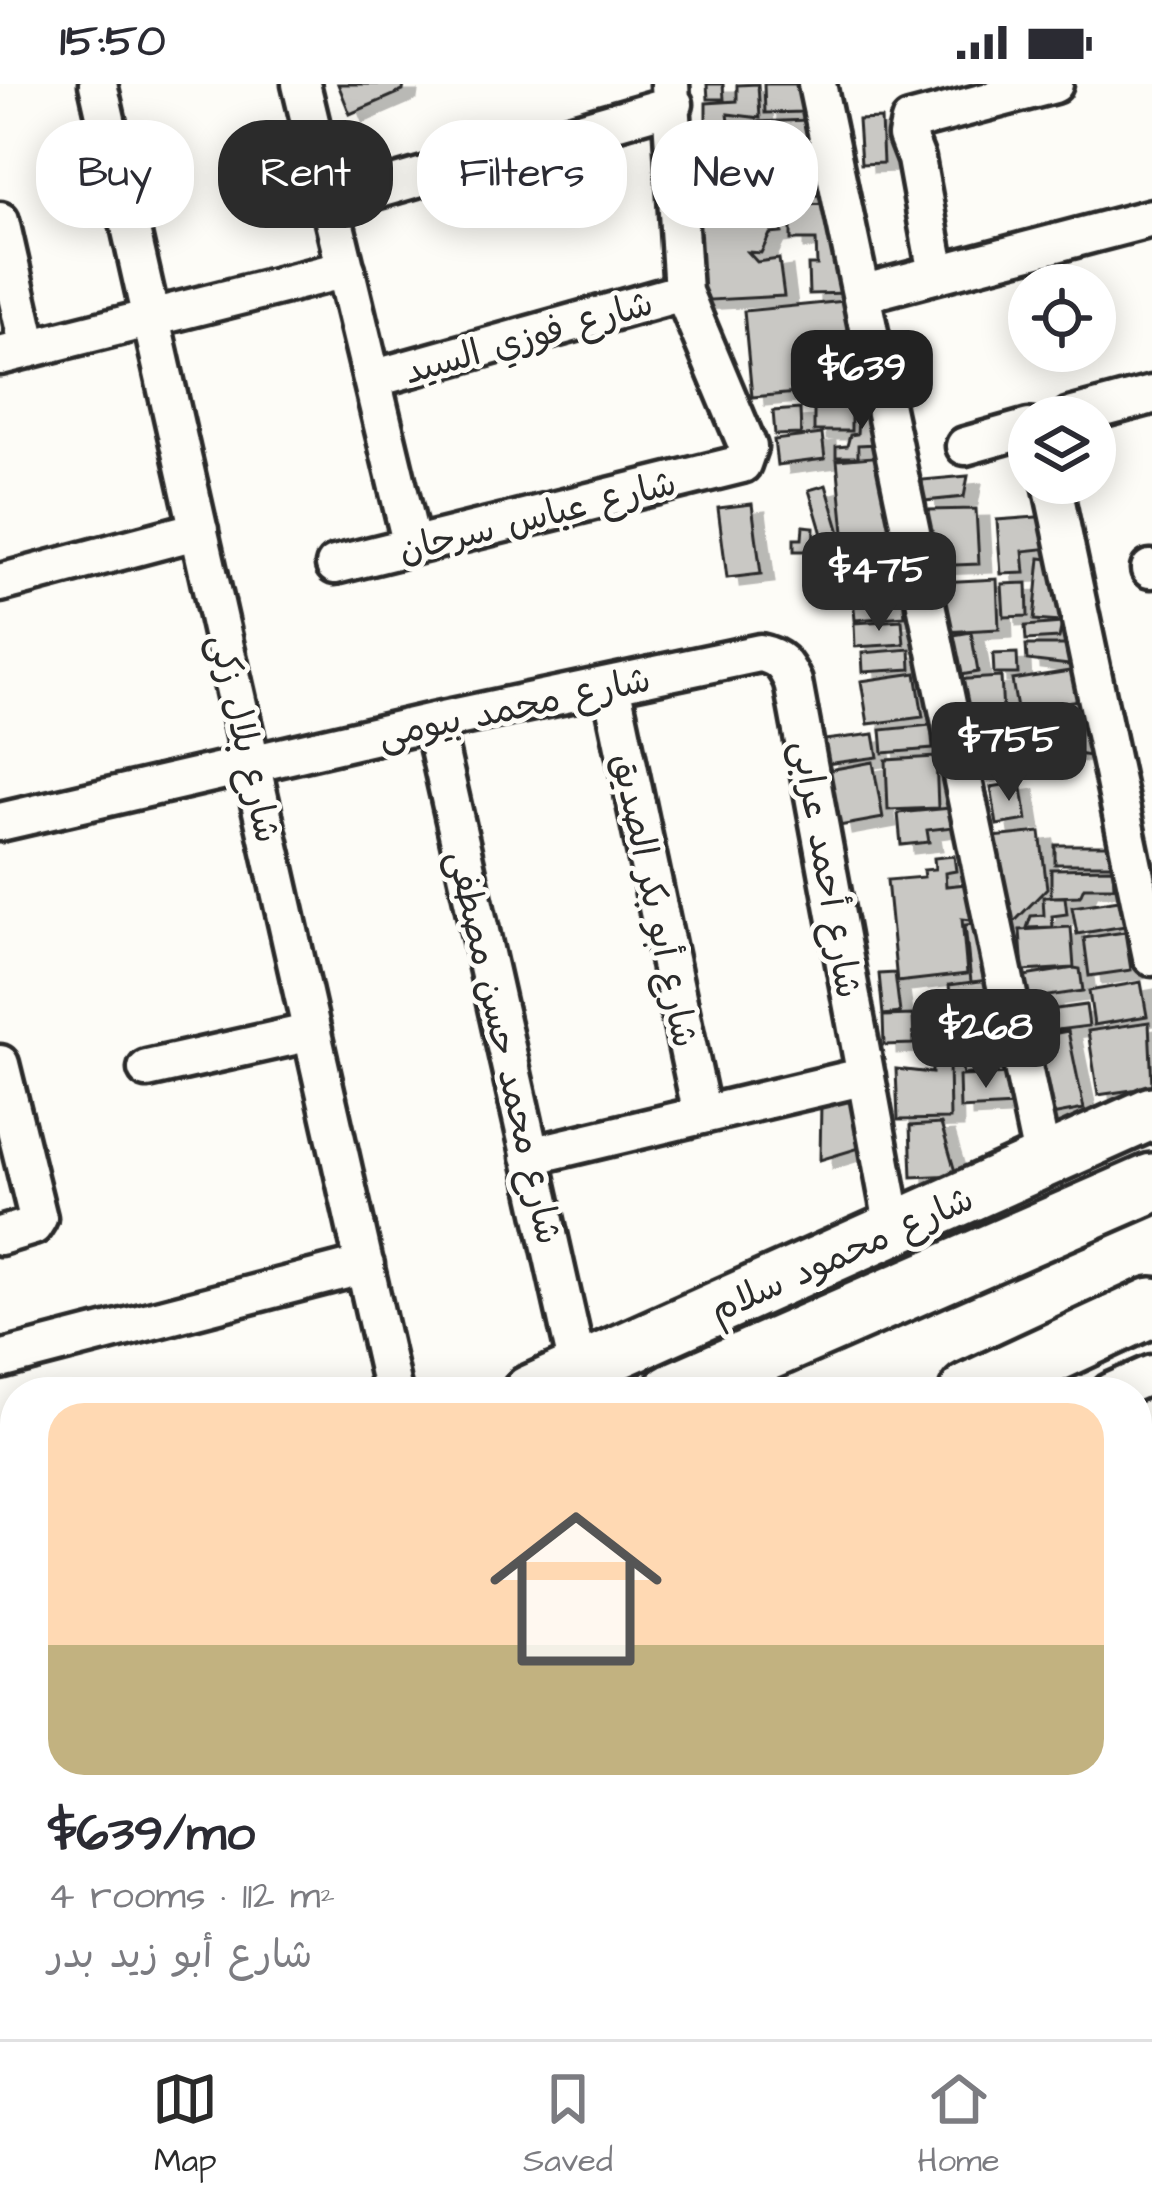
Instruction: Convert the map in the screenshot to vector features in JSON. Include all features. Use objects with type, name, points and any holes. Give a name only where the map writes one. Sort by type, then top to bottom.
[{"type":"main road","points":[[707,1377],[1152,1183]]},
{"type":"main road","points":[[1001,1377],[1152,1307]]},
{"type":"street","name":"شارع بلال زكى","points":[[98,84],[390,1377]]},
{"type":"street","points":[[301,84],[310,120]]},
{"type":"street","points":[[817,84],[1043,1162]]},
{"type":"street","points":[[937,274],[916,158],[907,136],[910,122],[1054,84]]},
{"type":"street","points":[[393,182],[672,94],[683,292]]},
{"type":"street","points":[[861,294],[1152,218]]},
{"type":"street","points":[[0,220],[15,352],[346,269]]},
{"type":"street","points":[[336,228],[412,545]]},
{"type":"street","name":"شارع فوزي السيد","points":[[372,379],[683,292]]},
{"type":"street","name":"شارع عباس سرحان","points":[[335,565],[738,466],[747,457],[748,447],[683,292]]},
{"type":"street","points":[[1116,405],[1152,395]]},
{"type":"street","points":[[964,446],[1008,434]]},
{"type":"street","points":[[1056,504],[1152,957]]},
{"type":"street","points":[[0,583],[199,530]]},
{"type":"street","name":"شارع محمد بيومى","points":[[0,822],[433,722],[760,653],[776,657]]},
{"type":"street","name":"شارع أحمد عرابى","points":[[776,657],[793,682],[894,1229]]},
{"type":"street","name":"شارع أبو بكر الصديق","points":[[610,685],[702,1115]]},
{"type":"street","name":"شارع محمد حسن مصطفى","points":[[433,722],[579,1372]]},
{"type":"street","points":[[148,1069],[312,1032]]},
{"type":"street","points":[[0,1064],[38,1218],[33,1226],[0,1236]]},
{"type":"street","points":[[530,1156],[866,1076]]},
{"type":"street","name":"شارع محمود سلام","points":[[566,1377],[1152,1113]]},
{"type":"street","points":[[0,1360],[365,1265]]},
{"type":"building","points":[[338,84],[404,84],[403,91],[350,114]]},
{"type":"building","points":[[707,84],[723,84],[724,99],[708,99]]},
{"type":"building","points":[[758,84],[760,118],[728,114],[729,120],[706,120],[706,103],[737,101],[737,85]]},
{"type":"building","points":[[764,84],[803,84],[805,112],[765,113]]},
{"type":"building","points":[[881,119],[883,163],[861,164],[858,120]]},
{"type":"building","points":[[818,154],[830,154],[831,195],[818,195]]},
{"type":"building","points":[[818,204],[842,204],[833,259],[851,259],[851,293],[809,294],[808,265],[817,265],[816,240],[791,240],[791,228],[818,228]]},
{"type":"building","points":[[686,228],[781,228],[782,233],[770,234],[761,253],[748,252],[757,262],[779,259],[784,296],[692,301]]},
{"type":"building","points":[[855,300],[863,387],[752,397],[744,311]]},
{"type":"building","points":[[814,403],[851,403],[851,431],[814,431]]},
{"type":"building","points":[[877,404],[878,444],[858,445],[858,457],[836,457],[836,447],[847,446],[850,435],[857,434],[859,405]]},
{"type":"building","points":[[800,409],[801,434],[775,435],[773,411]]},
{"type":"building","points":[[822,434],[825,459],[777,465],[774,440]]},
{"type":"building","points":[[883,456],[892,548],[846,553],[837,460]]},
{"type":"building","points":[[968,476],[964,497],[924,501],[922,480]]},
{"type":"building","points":[[826,485],[841,536],[824,541],[809,490]]},
{"type":"building","points":[[752,504],[761,574],[727,578],[718,508]]},
{"type":"building","points":[[976,509],[979,564],[930,566],[927,510]]},
{"type":"building","points":[[1049,516],[1051,548],[1023,551],[1025,573],[1001,574],[997,520]]},
{"type":"building","points":[[803,526],[814,527],[813,551],[794,551],[794,539],[802,539]]},
{"type":"building","points":[[899,558],[905,616],[855,620],[850,563]]},
{"type":"building","points":[[1040,558],[1067,561],[1061,622],[1034,620]]},
{"type":"building","points":[[997,579],[999,629],[943,632],[940,582]]},
{"type":"building","points":[[1027,583],[1028,616],[1004,617],[1002,584]]},
{"type":"building","points":[[902,620],[904,644],[855,647],[854,623]]},
{"type":"building","points":[[1062,623],[1059,638],[1026,640],[1025,626]]},
{"type":"building","points":[[971,632],[978,672],[955,676],[948,636]]},
{"type":"building","points":[[1026,645],[1068,645],[1069,665],[1027,660]]},
{"type":"building","points":[[910,649],[911,669],[863,672],[862,653]]},
{"type":"building","points":[[1017,653],[1018,674],[994,674],[993,654]]},
{"type":"building","points":[[1076,670],[1080,700],[1017,709],[1012,680]]},
{"type":"building","points":[[916,673],[923,717],[868,724],[861,681]]},
{"type":"building","points":[[1001,677],[1003,713],[955,716],[952,680]]},
{"type":"building","points":[[1088,714],[1089,756],[1065,752],[1061,736],[1036,742],[1033,727],[1060,722],[1063,716]]},
{"type":"building","points":[[931,725],[933,749],[883,753],[881,730]]},
{"type":"building","points":[[1033,727],[1026,753],[1005,751],[1003,770],[976,774],[970,732]]},
{"type":"building","points":[[874,734],[878,757],[826,764],[824,740]]},
{"type":"building","points":[[936,757],[938,808],[888,810],[886,760]]},
{"type":"building","points":[[873,762],[883,818],[839,826],[829,770]]},
{"type":"building","points":[[1021,782],[1027,820],[997,825],[991,787]]},
{"type":"building","points":[[951,808],[953,827],[927,830],[929,842],[901,845],[898,813]]},
{"type":"building","points":[[1040,832],[1047,888],[1016,920],[1002,922],[993,837]]},
{"type":"building","points":[[1055,845],[1113,845],[1114,864],[1055,864]]},
{"type":"building","points":[[954,856],[956,871],[945,873],[946,886],[977,883],[981,921],[962,919],[967,974],[897,982],[887,880],[924,877],[923,870],[935,869],[934,858]]},
{"type":"building","points":[[1113,868],[1114,887],[1084,887],[1080,896],[1051,897],[1051,869]]},
{"type":"building","points":[[1043,897],[1065,897],[1067,914],[1052,916],[1053,927],[1027,928],[1031,916],[1044,915]]},
{"type":"building","points":[[1126,899],[1131,925],[1077,934],[1072,907]]},
{"type":"building","points":[[993,922],[999,979],[971,982],[965,925]]},
{"type":"building","points":[[1071,927],[1074,968],[1023,971],[1020,930]]},
{"type":"building","points":[[1125,932],[1131,970],[1089,976],[1084,938]]},
{"type":"building","points":[[1080,969],[1083,991],[1048,996],[1049,1010],[1086,1005],[1089,1026],[1025,1034],[1018,977]]},
{"type":"building","points":[[895,973],[900,1013],[883,1015],[879,974]]},
{"type":"building","points":[[996,979],[1007,1069],[963,1075],[958,1038],[942,1040],[937,995],[950,994],[949,985]]},
{"type":"building","points":[[1141,982],[1147,1016],[1094,1025],[1089,991]]},
{"type":"building","points":[[913,1015],[914,1044],[884,1045],[883,1016]]},
{"type":"building","points":[[1149,1022],[1152,1087],[1098,1095],[1088,1031]]},
{"type":"building","points":[[1068,1031],[1084,1109],[1041,1117],[1025,1039]]},
{"type":"building","points":[[932,1062],[949,1062],[950,1119],[898,1120],[896,1069],[932,1073]]},
{"type":"building","points":[[1013,1074],[1014,1106],[960,1109],[959,1076]]},
{"type":"building","points":[[851,1095],[866,1146],[820,1160],[821,1103]]},
{"type":"building","points":[[941,1124],[956,1175],[912,1177],[910,1126]]}]
